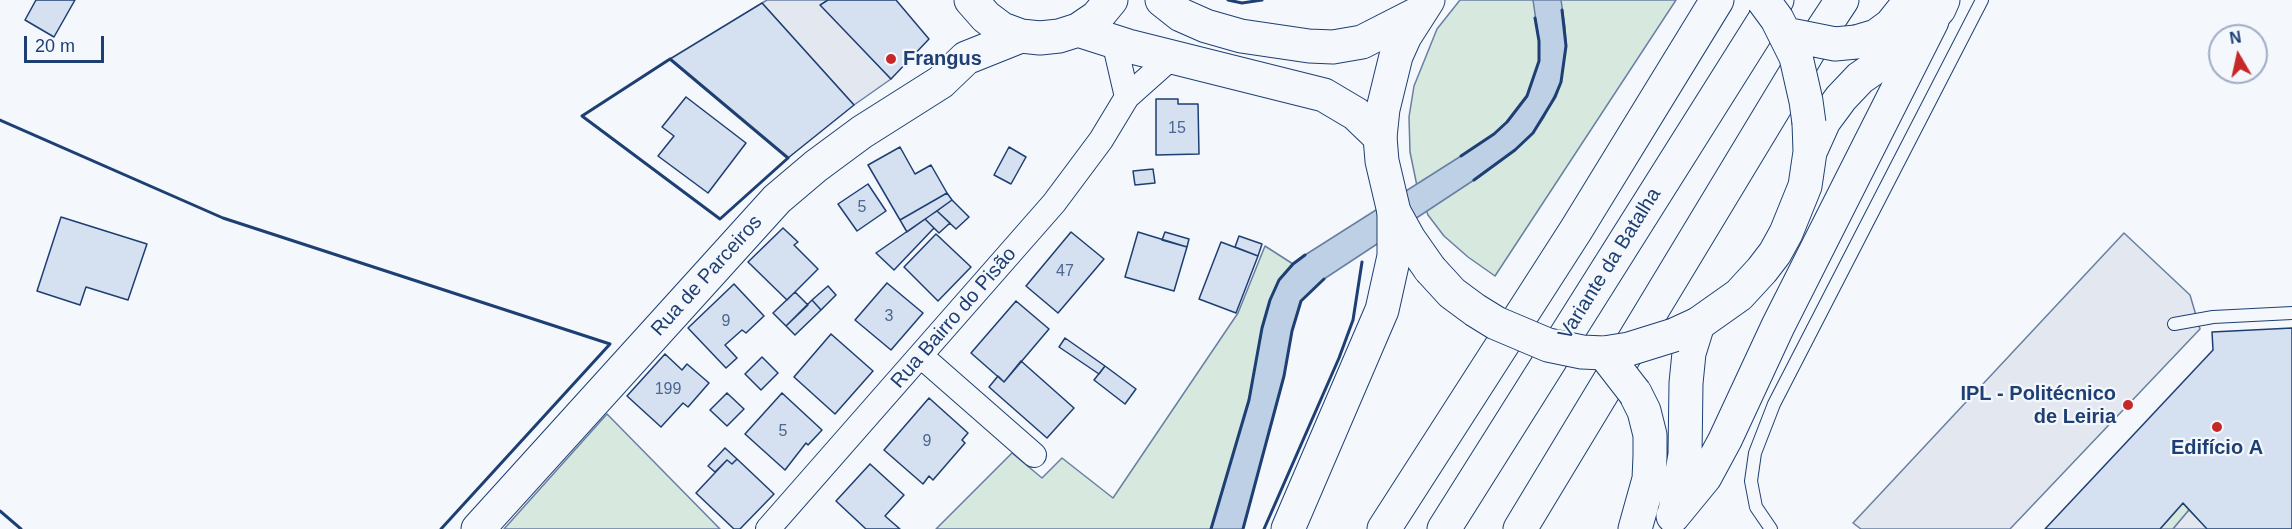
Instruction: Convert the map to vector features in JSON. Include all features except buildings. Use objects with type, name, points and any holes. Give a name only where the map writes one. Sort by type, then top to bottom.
[{"type":"main road","points":[[972,1],[986,17],[1002,29],[1021,36],[1040,38],[1059,36],[1078,30],[1097,16],[1111,0]]},
{"type":"main road","points":[[1384,529],[1575,230],[1717,0]]},
{"type":"main road","points":[[1394,212],[1430,269],[1452,293],[1496,323],[1548,345],[1582,352],[1604,353],[1629,349],[1686,330],[1739,295],[1775,253],[1786,233],[1805,186],[1809,138],[1806,101],[1796,57],[1785,34],[1763,0]]},
{"type":"main road","name":"Variante da Batalha","points":[[1444,529],[1777,0]]},
{"type":"main road","points":[[1520,529],[1842,0]]},
{"type":"main road","points":[[966,58],[972,1]]},
{"type":"main road","points":[[1785,34],[1834,44],[1856,42],[1876,36],[1931,3]]},
{"type":"main road","points":[[1809,138],[1860,78],[1896,53],[1931,3]]},
{"type":"main road","points":[[1671,522],[1704,477],[1725,440],[1931,3]]},
{"type":"main road","points":[[1176,8],[1206,26],[1241,36],[1281,43],[1333,47],[1362,42],[1422,7]]},
{"type":"main road","points":[[1288,529],[1382,310],[1394,256],[1394,212],[1382,161],[1380,137],[1383,109],[1389,79],[1404,36],[1422,7]]},
{"type":"main road","points":[[1078,30],[1324,95],[1356,114],[1380,137]]},
{"type":"main road","name":"Rua de Parceiros","points":[[478,529],[777,199],[862,132],[941,82],[966,58],[1021,36]]},
{"type":"main road","points":[[1671,522],[1685,455],[1686,383],[1689,353],[1686,330]]},
{"type":"main road","points":[[1604,353],[1635,393],[1644,411],[1650,435],[1649,479],[1635,529]]},
{"type":"street","points":[[1114,41],[1127,97]]},
{"type":"street","name":"Rua Bairro do Pisão","points":[[768,529],[1054,203],[1101,140],[1127,97],[1173,56]]},
{"type":"street","points":[[921,356],[1034,455]]},
{"type":"lane","points":[[1772,529],[1756,507],[1751,481],[1755,453],[1774,404],[1982,0]]},
{"type":"lane","points":[[2174,324],[2213,317],[2292,313]]},
{"type":"shaded area","points":[[767,0],[828,0],[821,5],[891,79],[854,105],[762,3]]},
{"type":"shaded area","points":[[1460,0],[1676,0],[1495,276],[1444,236],[1428,215],[1417,186],[1410,152],[1409,117],[1414,86],[1437,29]]},
{"type":"shaded area","points":[[2124,233],[2190,295],[2200,329],[2010,529],[1861,529],[1853,523]]},
{"type":"shaded area","points":[[1265,246],[1293,264],[1279,280],[1270,300],[1262,328],[1249,400],[1211,529],[936,529],[1012,453],[1042,478],[1062,458],[1113,498],[1238,313]]},
{"type":"shaded area","points":[[607,414],[720,529],[504,529]]},
{"type":"shaded area","points":[[2183,503],[2189,510],[2173,529],[2160,529]]},
{"type":"shaded area","points":[[2189,510],[2207,528],[2207,529],[2173,529]]},
{"type":"water","points":[[1533,0],[1561,0],[1565,27],[1566,46],[1561,82],[1544,117],[1533,133],[1515,150],[1474,180],[1324,279],[1301,301],[1292,331],[1284,376],[1243,529],[1211,529],[1249,400],[1262,328],[1270,300],[1279,280],[1293,264],[1305,255],[1461,156],[1494,134],[1507,122],[1527,96],[1539,61],[1539,41]]},
{"type":"wall","points":[[1228,0],[1242,3],[1262,0]]},
{"type":"wall","points":[[1474,180],[1515,150],[1533,133],[1555,97],[1561,82],[1566,46],[1562,10]]},
{"type":"wall","points":[[1461,156],[1494,134],[1507,122],[1527,96],[1539,61],[1539,41],[1535,18]]},
{"type":"wall","points":[[670,59],[788,158],[720,219],[582,116],[670,59]]},
{"type":"wall","points":[[0,120],[223,218],[610,344],[441,529]]},
{"type":"wall","points":[[1211,529],[1249,400],[1262,328],[1270,300],[1279,280],[1293,264],[1305,255]]},
{"type":"wall","points":[[1264,529],[1339,358],[1353,320],[1362,262]]},
{"type":"wall","points":[[1243,529],[1284,376],[1292,331],[1301,301],[1324,279]]},
{"type":"wall","points":[[0,511],[21,529]]},
{"type":"place","name":"Frangus","points":[[891,59]]},
{"type":"place","name":"IPL - Politécnico de Leiria","points":[[2128,405]]},
{"type":"place","name":"Edifício A","points":[[2217,427]]}]
